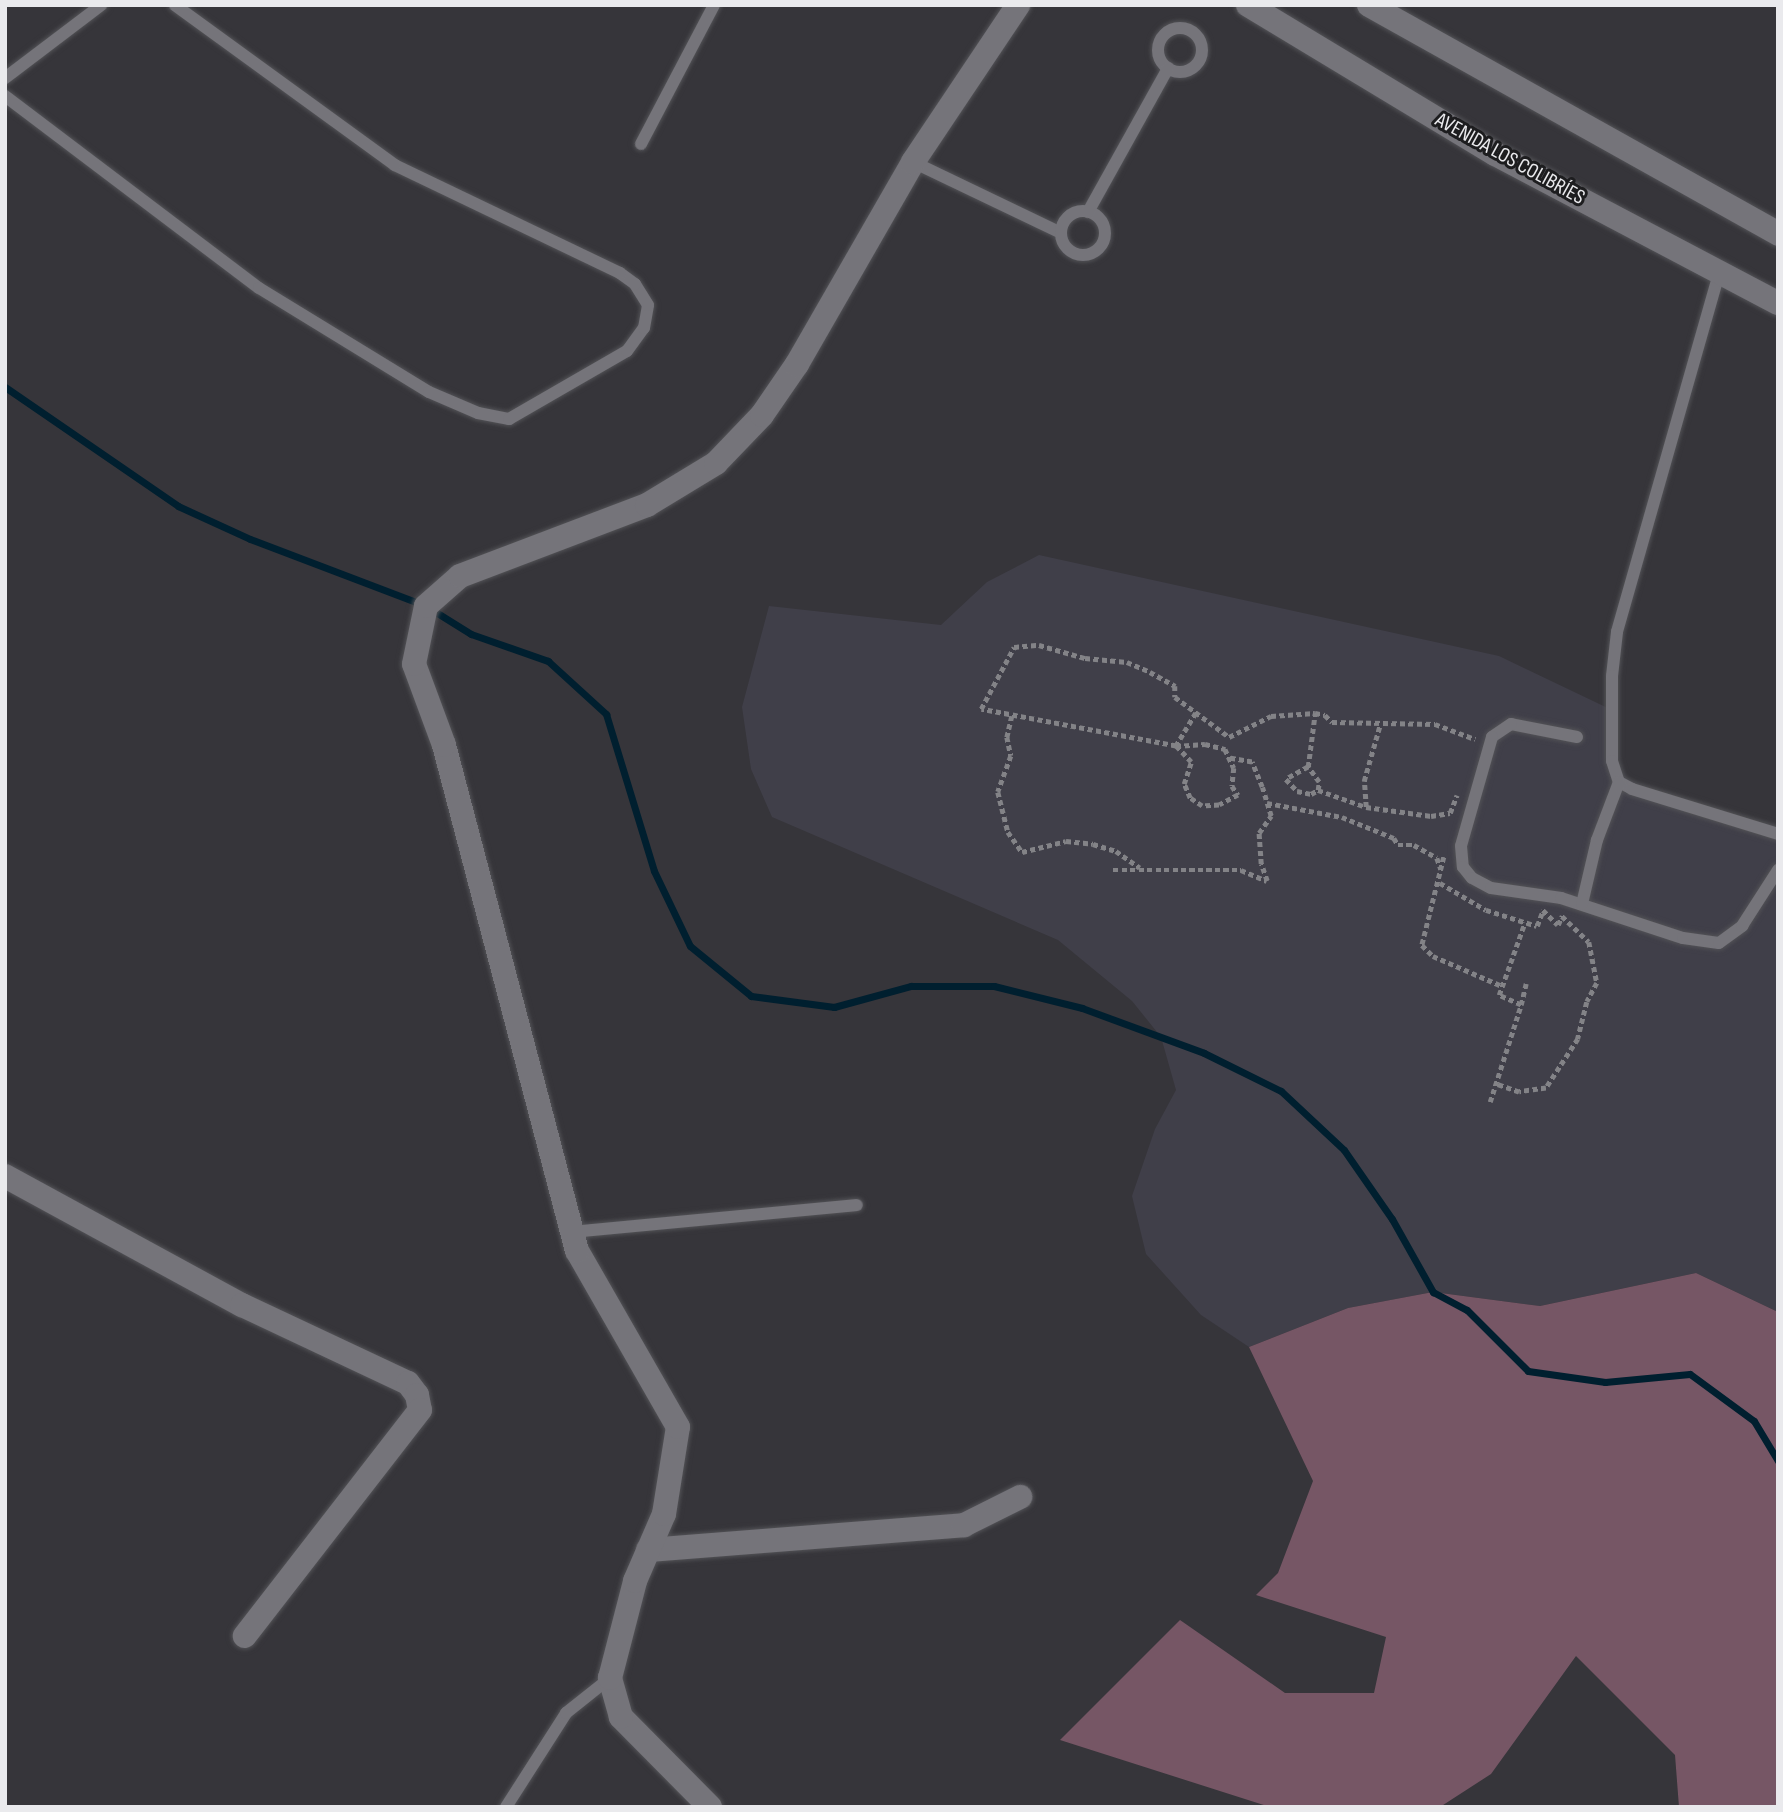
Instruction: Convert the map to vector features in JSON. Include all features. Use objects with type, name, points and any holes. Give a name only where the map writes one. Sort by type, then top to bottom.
[{"type":"street","points":[[710,1807],[621,1717],[610,1678],[635,1581],[664,1514],[678,1427],[644,1361],[600,1296],[572,1232],[444,745],[414,664],[426,606],[460,576],[647,505],[716,463],[762,415],[797,364],[913,162],[1018,5]]},
{"type":"street","name":"AVENIDA LOS COLIBRÍES","points":[[1248,5],[1495,155],[1720,270],[1778,303]]},
{"type":"street","points":[[1369,5],[1778,234]]},
{"type":"street","points":[[5,1176],[242,1304],[408,1383],[417,1395],[419,1410],[246,1636]]},
{"type":"street","points":[[648,1550],[964,1525],[1020,1497]]},
{"type":"lane","points":[[5,78],[101,5]]},
{"type":"lane","points":[[5,96],[258,288],[429,392],[478,412],[509,419],[626,351],[644,328],[648,305],[635,284],[620,273],[395,165],[175,5]]},
{"type":"lane","points":[[641,144],[714,5]]},
{"type":"lane","points":[[1061,233],[1066,218],[1088,212],[1168,68]]},
{"type":"lane","points":[[913,162],[1061,233],[1074,253],[1097,251],[1105,229],[1088,212]]},
{"type":"lane","points":[[1582,904],[1597,840],[1619,782],[1612,761],[1612,676],[1617,632],[1720,270]]},
{"type":"lane","points":[[1577,737],[1511,724],[1492,737],[1461,846],[1463,867],[1491,888],[1582,904],[1683,938],[1719,943],[1742,926],[1778,870]]},
{"type":"lane","points":[[1619,782],[1778,834]]},
{"type":"lane","points":[[572,1232],[857,1205]]},
{"type":"lane","points":[[506,1807],[566,1713],[610,1678]]},
{"type":"path","points":[[1176,746],[1191,762],[1184,784],[1189,798],[1202,806],[1219,805],[1238,795],[1225,749],[1205,744],[1176,746],[981,709],[1014,647],[1039,645],[1085,659],[1127,662],[1150,672],[1175,687],[1175,697],[1229,737],[1271,716],[1315,713],[1325,715],[1332,722],[1380,725],[1399,720],[1435,724],[1475,738],[1475,747]]},
{"type":"path","points":[[1176,746],[1196,712]]},
{"type":"path","points":[[1308,767],[1315,713]]},
{"type":"path","points":[[1012,716],[1007,737],[1011,756],[998,792],[1008,832],[1022,852],[1066,841],[1093,844],[1116,851],[1141,868]]},
{"type":"path","points":[[1366,807],[1364,781],[1380,725]]},
{"type":"path","points":[[1113,870],[1141,868],[1211,873],[1241,870],[1268,881],[1261,864],[1259,833],[1271,816],[1267,803],[1252,762],[1229,758]]},
{"type":"path","points":[[1308,767],[1286,779],[1297,791],[1311,794],[1318,790],[1366,807],[1432,816],[1450,813],[1462,787]]},
{"type":"path","points":[[1308,767],[1315,774],[1318,790]]},
{"type":"path","points":[[1267,803],[1342,817],[1394,838],[1398,845],[1414,845],[1437,858],[1442,870]]},
{"type":"path","points":[[1496,1084],[1520,1092],[1546,1088],[1578,1040],[1597,983],[1589,942],[1562,916],[1558,925],[1544,910],[1537,926],[1486,910],[1440,883],[1431,903],[1422,945],[1433,956],[1502,986]]},
{"type":"path","points":[[1521,1005],[1499,995],[1525,922]]},
{"type":"path","points":[[1490,1102],[1521,1005],[1525,984]]},
{"type":"shaded area","points":[[1039,555],[1499,656],[1614,711],[1619,782],[1778,834],[1778,1312],[1696,1273],[1540,1306],[1433,1292],[1348,1308],[1249,1347],[1201,1315],[1146,1254],[1132,1196],[1155,1129],[1176,1090],[1161,1037],[1132,1001],[1058,940],[772,817],[751,769],[742,707],[769,606],[941,625],[987,582]]},
{"type":"shaded area","points":[[1696,1273],[1778,1312],[1778,1807],[1679,1807],[1675,1755],[1576,1656],[1491,1774],[1440,1807],[1270,1807],[1060,1740],[1180,1620],[1285,1693],[1374,1693],[1386,1637],[1256,1595],[1278,1573],[1313,1481],[1249,1347],[1348,1308],[1433,1292],[1540,1306]]},
{"type":"waterway","points":[[5,387],[178,506],[250,539],[426,606],[471,634],[548,661],[606,714],[654,871],[690,946],[751,996],[834,1007],[911,986],[994,986],[1082,1008],[1204,1053],[1281,1091],[1344,1150],[1392,1219],[1433,1292],[1467,1310],[1528,1371],[1605,1382],[1690,1374],[1754,1421],[1778,1461]]}]
